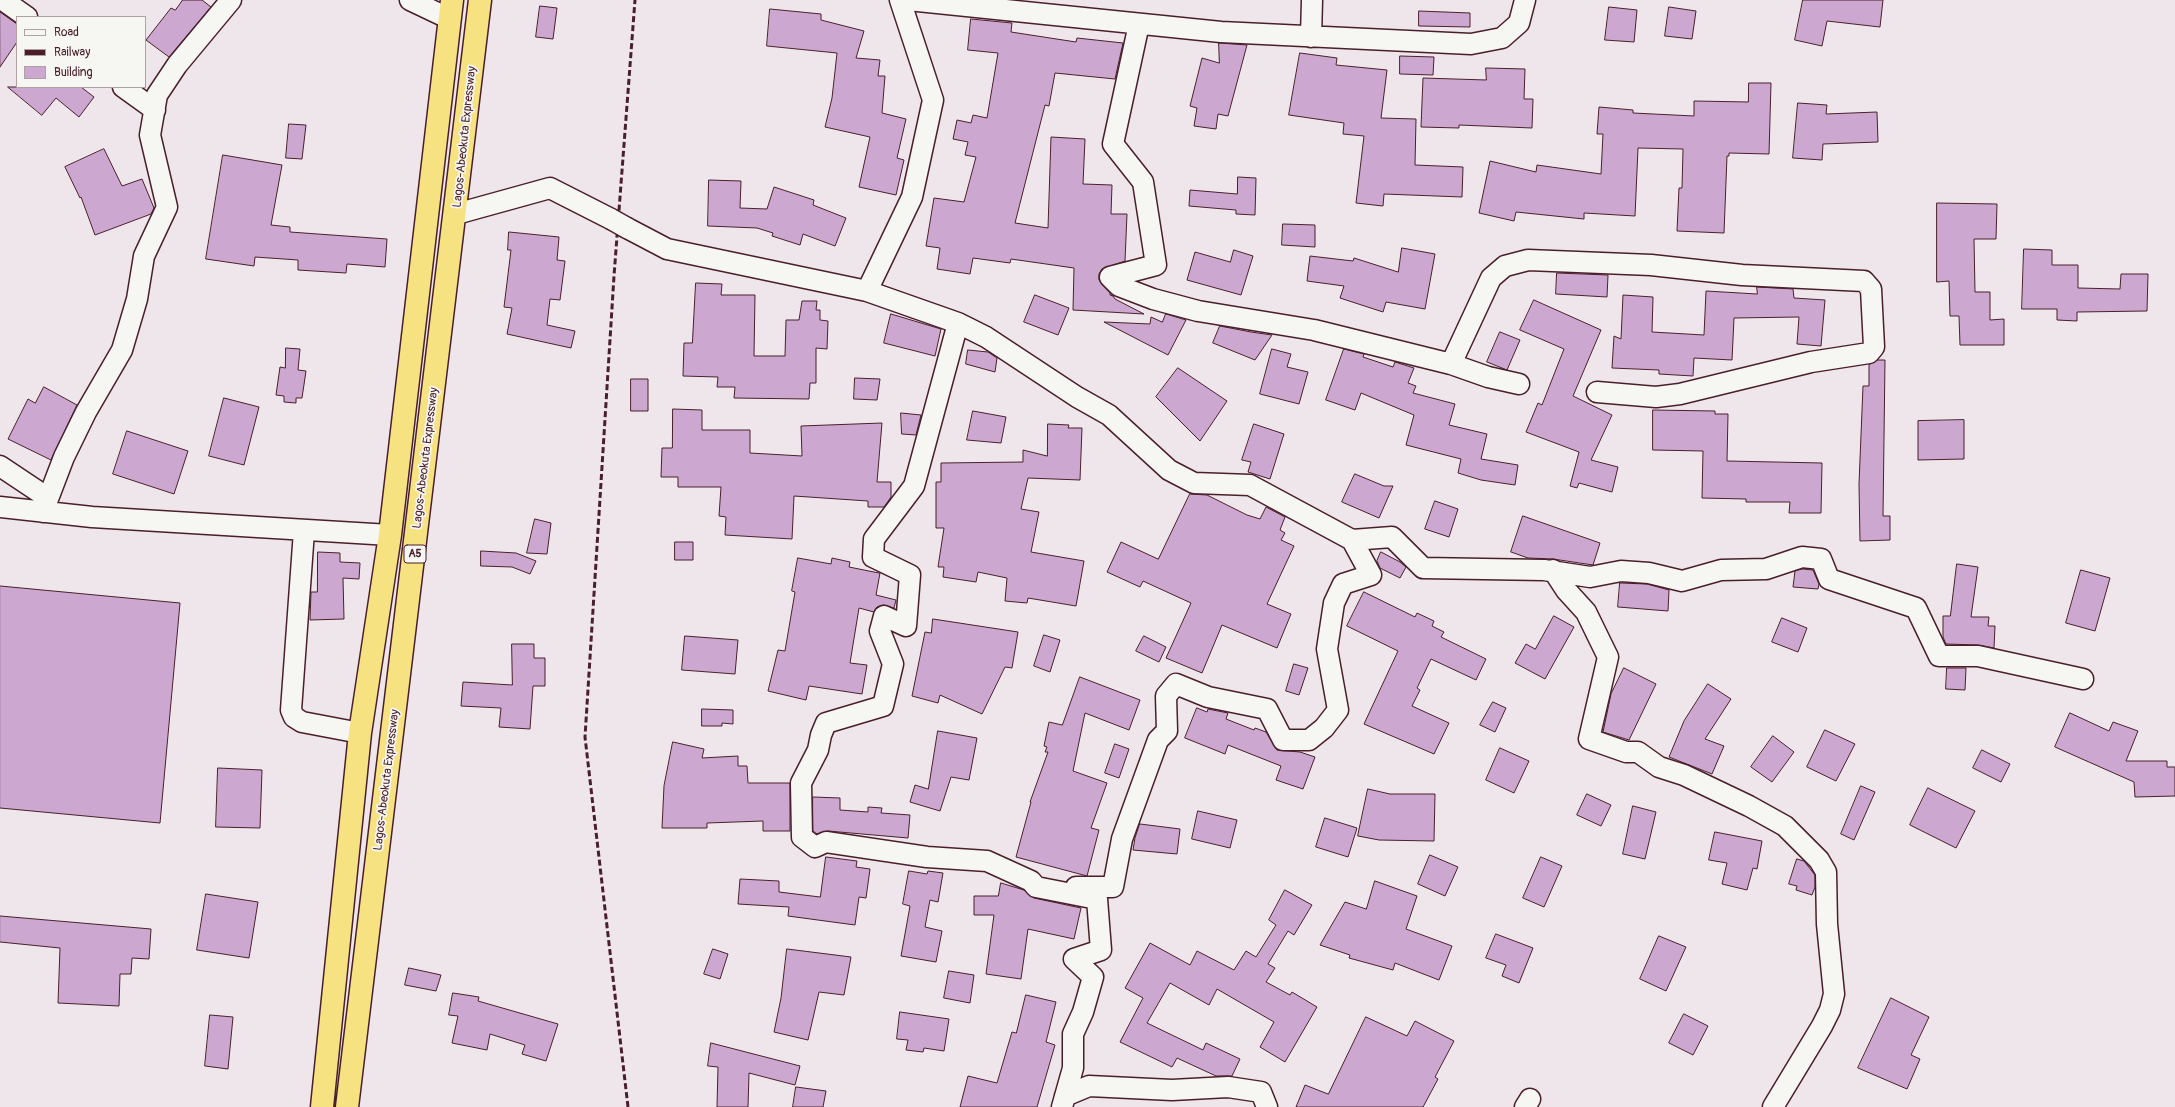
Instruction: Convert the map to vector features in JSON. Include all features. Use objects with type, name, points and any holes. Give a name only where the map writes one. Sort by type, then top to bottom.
[{"type":"highway","name":"Lagos-Abeokuta Expressway","points":[[348,1107],[456,214],[480,0]]},
{"type":"highway","name":"A5","points":[[322,1107],[360,733],[390,535],[451,10]]},
{"type":"street","points":[[4,0],[26,16]]},
{"type":"street","points":[[45,505],[64,457],[122,350],[137,299],[144,256],[167,207],[150,135],[157,95],[176,65],[231,0]]},
{"type":"street","points":[[410,0],[451,10]]},
{"type":"street","points":[[867,291],[912,196],[933,100],[900,0]]},
{"type":"street","points":[[908,0],[1221,32],[1471,44],[1502,38],[1519,23],[1525,0]]},
{"type":"street","points":[[1311,37],[1312,0]]},
{"type":"street","points":[[1139,24],[1112,144],[1143,182],[1156,265],[1110,277],[1119,286],[1153,299],[1198,311],[1314,330],[1451,364],[1488,377],[1519,384]]},
{"type":"street","points":[[124,88],[155,110]]},
{"type":"street","points":[[456,214],[550,188],[667,249],[867,291],[958,323],[986,337],[1077,397],[1109,415],[1169,470],[1194,483],[1250,485],[1352,540],[1392,538],[1422,568],[1553,570],[1590,577],[1621,571],[1649,573],[1682,581],[1722,570],[1766,569],[1802,557],[1821,559],[1829,579],[1916,608],[1939,656],[1978,656],[2083,679]]},
{"type":"street","points":[[1451,364],[1490,278],[1505,266],[1528,260],[1651,265],[1742,275],[1864,281],[1871,289],[1874,347],[1869,353],[1811,362],[1680,394],[1656,396],[1597,392]]},
{"type":"street","points":[[958,323],[914,486],[874,539],[873,557],[910,575],[906,626],[884,616],[880,631],[893,664],[883,706],[826,723],[821,735],[818,750],[801,783],[802,837],[815,847],[826,842],[926,856],[987,861],[1031,880],[1036,887],[1097,899],[1100,950],[1074,959],[1093,977],[1084,1012],[1073,1034],[1073,1068],[1063,1102]]},
{"type":"street","points":[[0,466],[45,505]]},
{"type":"street","points":[[0,507],[45,505],[92,517],[390,535]]},
{"type":"street","points":[[304,531],[291,710],[294,717],[302,722],[360,733]]},
{"type":"street","points":[[1036,887],[1113,886],[1122,839],[1158,740],[1167,731],[1166,696],[1176,684],[1208,697],[1267,709],[1283,740],[1309,740],[1324,728],[1338,710],[1327,649],[1334,603],[1343,584],[1371,575],[1352,540]]},
{"type":"street","points":[[1553,570],[1566,590],[1586,612],[1608,656],[1589,739],[1626,752],[1638,752],[1659,767],[1684,775],[1749,806],[1785,826],[1819,860],[1826,872],[1827,924],[1834,994],[1830,1010],[1822,1026],[1773,1107]]},
{"type":"street","points":[[1063,1102],[1089,1086],[1172,1090],[1228,1086],[1261,1092],[1268,1107]]},
{"type":"building","points":[[183,0],[202,0],[211,7],[169,57],[146,40],[171,8],[175,10]]},
{"type":"building","points":[[1803,0],[1883,0],[1880,27],[1827,21],[1822,46],[1795,40]]},
{"type":"building","points":[[540,6],[557,8],[553,39],[536,37]]},
{"type":"building","points":[[1609,7],[1637,10],[1634,42],[1605,40]]},
{"type":"building","points":[[1669,7],[1696,11],[1692,39],[1665,36]]},
{"type":"building","points":[[770,9],[821,14],[821,20],[864,31],[856,58],[880,60],[878,76],[885,76],[882,113],[906,119],[897,158],[904,160],[896,195],[859,187],[870,137],[825,127],[832,98],[837,53],[767,46]]},
{"type":"building","points":[[1419,11],[1470,13],[1470,27],[1419,26]]},
{"type":"building","points":[[0,12],[16,23],[16,43],[0,67]]},
{"type":"building","points":[[971,19],[1012,23],[1011,32],[1076,42],[1077,38],[1123,43],[1115,79],[1055,73],[1049,106],[1045,105],[1015,223],[1048,228],[1051,137],[1085,139],[1083,184],[1112,185],[1111,214],[1127,214],[1125,261],[1102,269],[1099,274],[1099,280],[1110,295],[1115,299],[1144,314],[1073,310],[1074,268],[1011,259],[1010,263],[973,258],[970,274],[937,269],[940,248],[926,246],[934,198],[964,202],[976,157],[965,155],[968,142],[953,139],[957,120],[971,123],[973,115],[987,118],[998,53],[968,50]]},
{"type":"building","points":[[1219,43],[1247,45],[1228,116],[1218,114],[1216,129],[1194,126],[1197,108],[1190,106],[1202,58],[1219,63]]},
{"type":"building","points":[[1300,53],[1337,58],[1336,65],[1387,70],[1381,118],[1416,119],[1415,165],[1463,167],[1462,197],[1384,194],[1383,206],[1356,203],[1364,136],[1343,134],[1344,123],[1289,115]]},
{"type":"building","points":[[1400,56],[1434,57],[1433,75],[1400,74]]},
{"type":"building","points":[[1486,68],[1525,69],[1524,99],[1533,99],[1532,128],[1459,125],[1459,128],[1421,127],[1423,78],[1486,80]]},
{"type":"building","points":[[1749,83],[1771,83],[1769,154],[1729,153],[1729,156],[1727,156],[1724,233],[1677,231],[1679,188],[1682,188],[1683,149],[1638,148],[1635,216],[1584,213],[1584,219],[1516,212],[1514,221],[1479,213],[1490,161],[1536,172],[1537,165],[1601,174],[1603,134],[1597,134],[1599,107],[1633,110],[1633,113],[1694,116],[1694,101],[1748,102]]},
{"type":"building","points":[[8,87],[82,88],[94,97],[79,117],[56,98],[42,115]]},
{"type":"building","points":[[1798,103],[1827,105],[1826,114],[1877,112],[1878,142],[1823,144],[1822,160],[1793,158]]},
{"type":"building","points":[[289,124],[306,125],[302,159],[286,158]]},
{"type":"building","points":[[104,149],[122,186],[142,179],[154,208],[151,214],[95,235],[81,197],[80,198],[65,167]]},
{"type":"building","points":[[223,155],[282,165],[271,225],[290,227],[290,232],[387,239],[385,267],[347,264],[346,273],[298,270],[298,260],[255,257],[254,266],[206,259]]},
{"type":"building","points":[[1238,177],[1256,178],[1255,215],[1236,214],[1236,210],[1189,206],[1190,190],[1237,194]]},
{"type":"building","points":[[709,180],[741,181],[740,208],[767,209],[774,187],[814,200],[813,205],[846,218],[835,246],[803,234],[800,245],[772,236],[773,233],[757,228],[708,226]]},
{"type":"building","points":[[1937,203],[1997,204],[1996,239],[1974,239],[1975,292],[1990,292],[1990,320],[2004,319],[2004,345],[1960,345],[1959,316],[1950,316],[1949,281],[1937,282]]},
{"type":"building","points":[[1283,224],[1315,225],[1315,247],[1282,245]]},
{"type":"building","points":[[509,232],[559,237],[557,260],[565,261],[560,300],[550,299],[547,325],[575,331],[571,348],[507,334],[512,308],[504,307],[511,250],[508,250]]},
{"type":"building","points":[[1402,248],[1435,254],[1425,309],[1386,302],[1383,312],[1340,298],[1344,286],[1307,281],[1310,256],[1353,261],[1354,258],[1398,272]]},
{"type":"building","points":[[2024,249],[2052,250],[2052,265],[2078,265],[2078,288],[2120,289],[2121,274],[2148,274],[2147,311],[2077,312],[2077,321],[2057,320],[2057,309],[2022,309]]},
{"type":"building","points":[[1234,250],[1253,256],[1241,295],[1187,280],[1195,252],[1230,262]]},
{"type":"building","points":[[1557,273],[1608,275],[1607,297],[1556,294]]},
{"type":"building","points":[[696,283],[722,284],[721,295],[755,295],[754,356],[785,356],[786,320],[799,320],[802,301],[817,301],[816,310],[820,310],[820,320],[828,321],[827,349],[816,348],[816,383],[810,383],[809,399],[734,398],[735,387],[717,387],[718,377],[683,376],[684,343],[692,343]]},
{"type":"building","points":[[1757,287],[1793,289],[1794,298],[1825,300],[1821,346],[1797,344],[1799,317],[1734,318],[1732,360],[1694,358],[1693,376],[1659,374],[1659,370],[1612,368],[1614,336],[1621,339],[1623,295],[1653,297],[1652,332],[1704,335],[1706,291],[1757,294]]},
{"type":"building","points":[[1035,295],[1069,308],[1058,335],[1024,322]]},
{"type":"building","points":[[1534,300],[1601,330],[1573,396],[1612,415],[1591,460],[1618,467],[1612,492],[1579,483],[1577,488],[1570,486],[1579,452],[1526,432],[1538,403],[1542,405],[1564,349],[1520,330]]},
{"type":"building","points":[[891,314],[941,329],[935,356],[884,343]]},
{"type":"building","points":[[1166,314],[1186,320],[1168,355],[1104,322],[1150,324],[1151,317],[1162,322]]},
{"type":"building","points":[[1220,326],[1272,335],[1255,360],[1213,343]]},
{"type":"building","points":[[1500,332],[1520,340],[1507,370],[1487,362]]},
{"type":"building","points":[[286,348],[300,349],[298,370],[306,371],[302,398],[296,398],[296,403],[284,402],[284,396],[276,395],[280,367],[285,368]]},
{"type":"building","points":[[1272,349],[1291,354],[1287,367],[1308,372],[1299,404],[1260,394]]},
{"type":"building","points":[[1344,349],[1364,354],[1363,357],[1393,367],[1395,362],[1414,368],[1408,383],[1416,386],[1413,393],[1455,404],[1449,425],[1487,434],[1481,459],[1518,465],[1515,485],[1481,480],[1458,473],[1461,459],[1406,445],[1414,415],[1361,393],[1355,410],[1326,400]]},
{"type":"building","points":[[968,350],[988,352],[997,358],[995,372],[966,364]]},
{"type":"building","points":[[1878,360],[1885,360],[1883,516],[1890,516],[1890,540],[1860,541],[1859,484],[1863,386],[1869,386],[1869,365]]},
{"type":"building","points":[[1178,368],[1227,401],[1200,441],[1156,397]]},
{"type":"building","points":[[855,378],[880,379],[877,400],[854,399]]},
{"type":"building","points":[[631,379],[648,379],[648,411],[631,411]]},
{"type":"building","points":[[44,387],[77,405],[51,460],[8,439],[28,399],[35,403]]},
{"type":"building","points":[[224,398],[259,407],[244,465],[209,456]]},
{"type":"building","points":[[673,409],[702,410],[702,430],[750,430],[750,453],[802,456],[801,426],[882,423],[877,482],[891,482],[891,497],[884,507],[868,507],[868,501],[794,496],[792,539],[725,535],[726,517],[719,516],[721,487],[678,487],[678,477],[661,477],[662,448],[672,448]]},
{"type":"building","points":[[1653,410],[1715,411],[1715,414],[1728,414],[1727,461],[1822,463],[1821,513],[1789,513],[1790,502],[1746,502],[1746,499],[1702,498],[1703,451],[1653,450]]},
{"type":"building","points":[[973,411],[1006,417],[1001,443],[967,440]]},
{"type":"building","points":[[901,413],[921,415],[916,435],[902,434]]},
{"type":"building","points":[[1964,420],[1964,459],[1918,460],[1918,421]]},
{"type":"building","points":[[1048,424],[1069,425],[1068,428],[1082,428],[1080,480],[1028,478],[1021,509],[1039,512],[1031,552],[1084,561],[1076,606],[1028,598],[1027,603],[1005,601],[1007,578],[978,572],[976,582],[943,577],[944,567],[938,567],[944,528],[936,528],[936,482],[941,482],[941,463],[1023,462],[1023,450],[1047,456]]},
{"type":"building","points":[[1254,424],[1284,434],[1270,479],[1248,472],[1251,462],[1242,460]]},
{"type":"building","points":[[127,431],[188,451],[174,494],[113,474]]},
{"type":"building","points":[[1355,474],[1384,486],[1393,486],[1379,518],[1342,502]]},
{"type":"building","points":[[1190,494],[1207,495],[1247,515],[1260,519],[1266,507],[1285,517],[1280,530],[1285,533],[1281,540],[1294,546],[1267,604],[1291,614],[1277,648],[1222,625],[1202,673],[1166,658],[1191,603],[1143,581],[1140,587],[1107,572],[1121,542],[1158,559]]},
{"type":"building","points":[[1435,501],[1458,509],[1449,537],[1425,529]]},
{"type":"building","points":[[1523,516],[1600,543],[1593,565],[1553,559],[1528,558],[1511,552]]},
{"type":"building","points":[[535,519],[551,523],[547,554],[527,553]]},
{"type":"building","points":[[675,542],[693,542],[693,560],[675,560]]},
{"type":"building","points":[[481,551],[516,553],[536,561],[530,574],[512,567],[481,566]]},
{"type":"building","points":[[318,552],[340,553],[340,562],[360,563],[359,579],[343,578],[344,619],[310,620],[311,592],[317,592]]},
{"type":"building","points":[[1381,552],[1400,562],[1406,567],[1400,578],[1380,568],[1377,561]]},
{"type":"building","points":[[798,558],[831,564],[832,558],[850,562],[849,567],[880,573],[876,595],[896,600],[894,608],[883,605],[877,607],[874,612],[859,608],[850,663],[867,665],[862,694],[809,686],[806,700],[768,691],[778,650],[785,651],[795,592],[792,591]]},
{"type":"building","points":[[1957,564],[1978,567],[1971,617],[1989,617],[1988,626],[1995,626],[1994,648],[1978,645],[1946,644],[1943,637],[1943,616],[1950,616]]},
{"type":"building","points":[[1803,569],[1813,570],[1819,584],[1818,589],[1793,587],[1795,571]]},
{"type":"building","points":[[2081,570],[2110,578],[2095,631],[2066,623]]},
{"type":"building","points":[[1620,583],[1647,584],[1669,590],[1668,611],[1618,607]]},
{"type":"building","points":[[0,586],[180,603],[160,823],[0,808]]},
{"type":"building","points":[[1364,592],[1415,617],[1417,613],[1434,621],[1432,626],[1444,632],[1441,637],[1486,659],[1476,680],[1431,659],[1417,688],[1420,690],[1412,706],[1449,723],[1434,754],[1364,724],[1398,651],[1347,626]]},
{"type":"building","points":[[1554,616],[1574,627],[1545,679],[1515,663],[1526,644],[1535,649]]},
{"type":"building","points":[[1782,618],[1807,628],[1798,652],[1772,642]]},
{"type":"building","points":[[933,619],[1018,632],[1012,668],[1005,667],[982,714],[940,695],[938,703],[912,696],[925,632],[931,633]]},
{"type":"building","points":[[1044,635],[1060,640],[1050,672],[1034,666]]},
{"type":"building","points":[[685,636],[738,640],[735,674],[682,670]]},
{"type":"building","points":[[1144,636],[1166,647],[1159,662],[1136,651]]},
{"type":"building","points":[[512,644],[534,644],[534,658],[545,658],[545,686],[533,686],[530,729],[499,727],[501,708],[461,706],[463,682],[512,685]]},
{"type":"building","points":[[1294,664],[1308,668],[1299,695],[1286,691]]},
{"type":"building","points":[[1624,668],[1656,684],[1629,740],[1603,732],[1611,694]]},
{"type":"building","points":[[1947,668],[1966,668],[1965,690],[1946,689]]},
{"type":"building","points":[[1080,677],[1140,700],[1129,730],[1085,713],[1073,771],[1107,783],[1091,828],[1099,830],[1087,876],[1016,857],[1030,802],[1048,752],[1045,752],[1047,747],[1044,746],[1049,722],[1062,725]]},
{"type":"building","points":[[1708,684],[1731,699],[1705,739],[1724,746],[1712,774],[1669,757],[1684,721]]},
{"type":"building","points":[[1493,702],[1506,708],[1495,732],[1480,725]]},
{"type":"building","points":[[1197,708],[1207,712],[1208,709],[1228,713],[1226,719],[1254,730],[1255,728],[1266,732],[1277,750],[1300,752],[1315,757],[1303,789],[1276,780],[1281,766],[1228,745],[1225,754],[1185,738]]},
{"type":"building","points":[[702,709],[733,710],[733,724],[722,723],[722,726],[702,726]]},
{"type":"building","points":[[2070,713],[2109,731],[2113,722],[2138,731],[2126,761],[2167,761],[2167,767],[2175,767],[2175,796],[2135,797],[2134,782],[2055,747]]},
{"type":"building","points":[[1825,730],[1855,744],[1836,781],[1807,767]]},
{"type":"building","points":[[938,731],[977,738],[969,780],[951,777],[940,811],[910,802],[915,785],[928,789]]},
{"type":"building","points":[[1773,736],[1794,752],[1772,782],[1751,767]]},
{"type":"building","points":[[673,742],[704,749],[702,758],[738,756],[738,766],[747,766],[748,783],[790,783],[790,831],[763,831],[763,821],[707,823],[707,828],[662,828],[664,786]]},
{"type":"building","points":[[1115,744],[1129,749],[1119,778],[1105,773]]},
{"type":"building","points":[[1500,748],[1529,761],[1514,793],[1486,780]]},
{"type":"building","points":[[1982,750],[2010,764],[2001,782],[1973,768]]},
{"type":"building","points":[[218,768],[262,770],[260,828],[216,827]]},
{"type":"building","points":[[1861,786],[1875,792],[1854,840],[1841,834]]},
{"type":"building","points":[[1928,788],[1975,811],[1956,848],[1910,825]]},
{"type":"building","points":[[1368,789],[1390,794],[1435,794],[1434,841],[1379,840],[1358,836]]},
{"type":"building","points":[[1587,794],[1611,805],[1601,826],[1577,815]]},
{"type":"building","points":[[813,797],[840,798],[840,810],[868,812],[868,807],[882,808],[881,813],[910,815],[908,838],[828,831],[817,834],[813,831]]},
{"type":"building","points":[[1633,806],[1656,812],[1645,859],[1623,854]]},
{"type":"building","points":[[1198,811],[1237,820],[1230,848],[1192,839]]},
{"type":"building","points":[[1325,818],[1357,828],[1348,857],[1316,847]]},
{"type":"building","points":[[1140,824],[1180,829],[1177,854],[1133,850]]},
{"type":"building","points":[[1715,832],[1762,841],[1757,869],[1753,868],[1747,890],[1722,884],[1727,863],[1709,860]]},
{"type":"building","points":[[1430,855],[1458,867],[1445,896],[1418,884]]},
{"type":"building","points":[[826,857],[857,861],[856,867],[870,869],[866,898],[859,897],[855,925],[788,916],[789,907],[738,904],[740,879],[779,881],[779,892],[820,897]]},
{"type":"building","points":[[1541,857],[1562,866],[1544,907],[1523,898]]},
{"type":"building","points":[[1797,859],[1804,861],[1815,875],[1815,887],[1812,895],[1796,890],[1797,886],[1789,884]]},
{"type":"building","points":[[909,871],[927,874],[928,871],[943,873],[938,902],[930,900],[925,927],[942,931],[936,962],[901,956],[910,906],[903,904]]},
{"type":"building","points":[[1375,881],[1417,896],[1406,929],[1452,946],[1439,980],[1395,963],[1393,970],[1349,958],[1350,955],[1320,945],[1345,902],[1366,909]]},
{"type":"building","points":[[1001,883],[1024,890],[1034,898],[1081,908],[1074,939],[1028,929],[1021,979],[986,974],[994,915],[974,915],[974,896],[998,896]]},
{"type":"building","points":[[1285,890],[1312,905],[1294,935],[1288,931],[1268,964],[1275,968],[1266,982],[1290,995],[1292,992],[1317,1007],[1285,1062],[1260,1047],[1274,1022],[1217,989],[1209,1005],[1170,983],[1147,1023],[1203,1050],[1206,1043],[1240,1059],[1232,1076],[1216,1076],[1177,1058],[1172,1067],[1120,1042],[1143,998],[1125,988],[1150,943],[1190,965],[1197,951],[1234,970],[1246,951],[1256,957],[1276,925],[1269,920]]},
{"type":"building","points":[[206,894],[258,902],[249,958],[197,950]]},
{"type":"building","points":[[0,916],[151,929],[149,959],[132,958],[131,974],[120,974],[119,1006],[58,1003],[60,948],[0,942]]},
{"type":"building","points":[[1496,934],[1533,948],[1519,983],[1502,976],[1506,965],[1486,958]]},
{"type":"building","points":[[1659,936],[1686,947],[1666,991],[1640,979]]},
{"type":"building","points":[[713,949],[728,954],[720,979],[704,974]]},
{"type":"building","points":[[787,949],[851,957],[844,995],[819,992],[808,1040],[774,1032],[781,998]]},
{"type":"building","points":[[409,968],[441,975],[436,991],[405,985]]},
{"type":"building","points":[[949,971],[974,975],[970,1003],[944,998]]},
{"type":"building","points":[[453,993],[479,997],[478,1001],[558,1024],[546,1061],[522,1054],[525,1045],[490,1034],[487,1050],[452,1043],[458,1016],[449,1015]]},
{"type":"building","points":[[1026,995],[1056,1002],[1046,1042],[1055,1045],[1037,1107],[960,1107],[968,1076],[997,1083],[1012,1032],[1016,1033]]},
{"type":"building","points":[[1891,998],[1929,1017],[1911,1055],[1920,1059],[1907,1089],[1858,1068]]},
{"type":"building","points":[[900,1012],[949,1019],[944,1051],[924,1048],[923,1052],[906,1050],[908,1040],[897,1039]]},
{"type":"building","points":[[1684,1014],[1708,1026],[1693,1055],[1669,1043]]},
{"type":"building","points":[[210,1015],[233,1017],[228,1069],[205,1066]]},
{"type":"building","points":[[1366,1017],[1407,1036],[1415,1021],[1454,1041],[1435,1077],[1438,1079],[1423,1107],[1296,1107],[1305,1085],[1328,1094]]},
{"type":"building","points":[[711,1043],[800,1066],[795,1085],[749,1073],[748,1107],[717,1107],[718,1067],[708,1066]]},
{"type":"building","points":[[796,1087],[826,1091],[823,1107],[793,1107]]},
{"type":"railway","points":[[628,1107],[585,737],[614,276],[635,0]]}]
